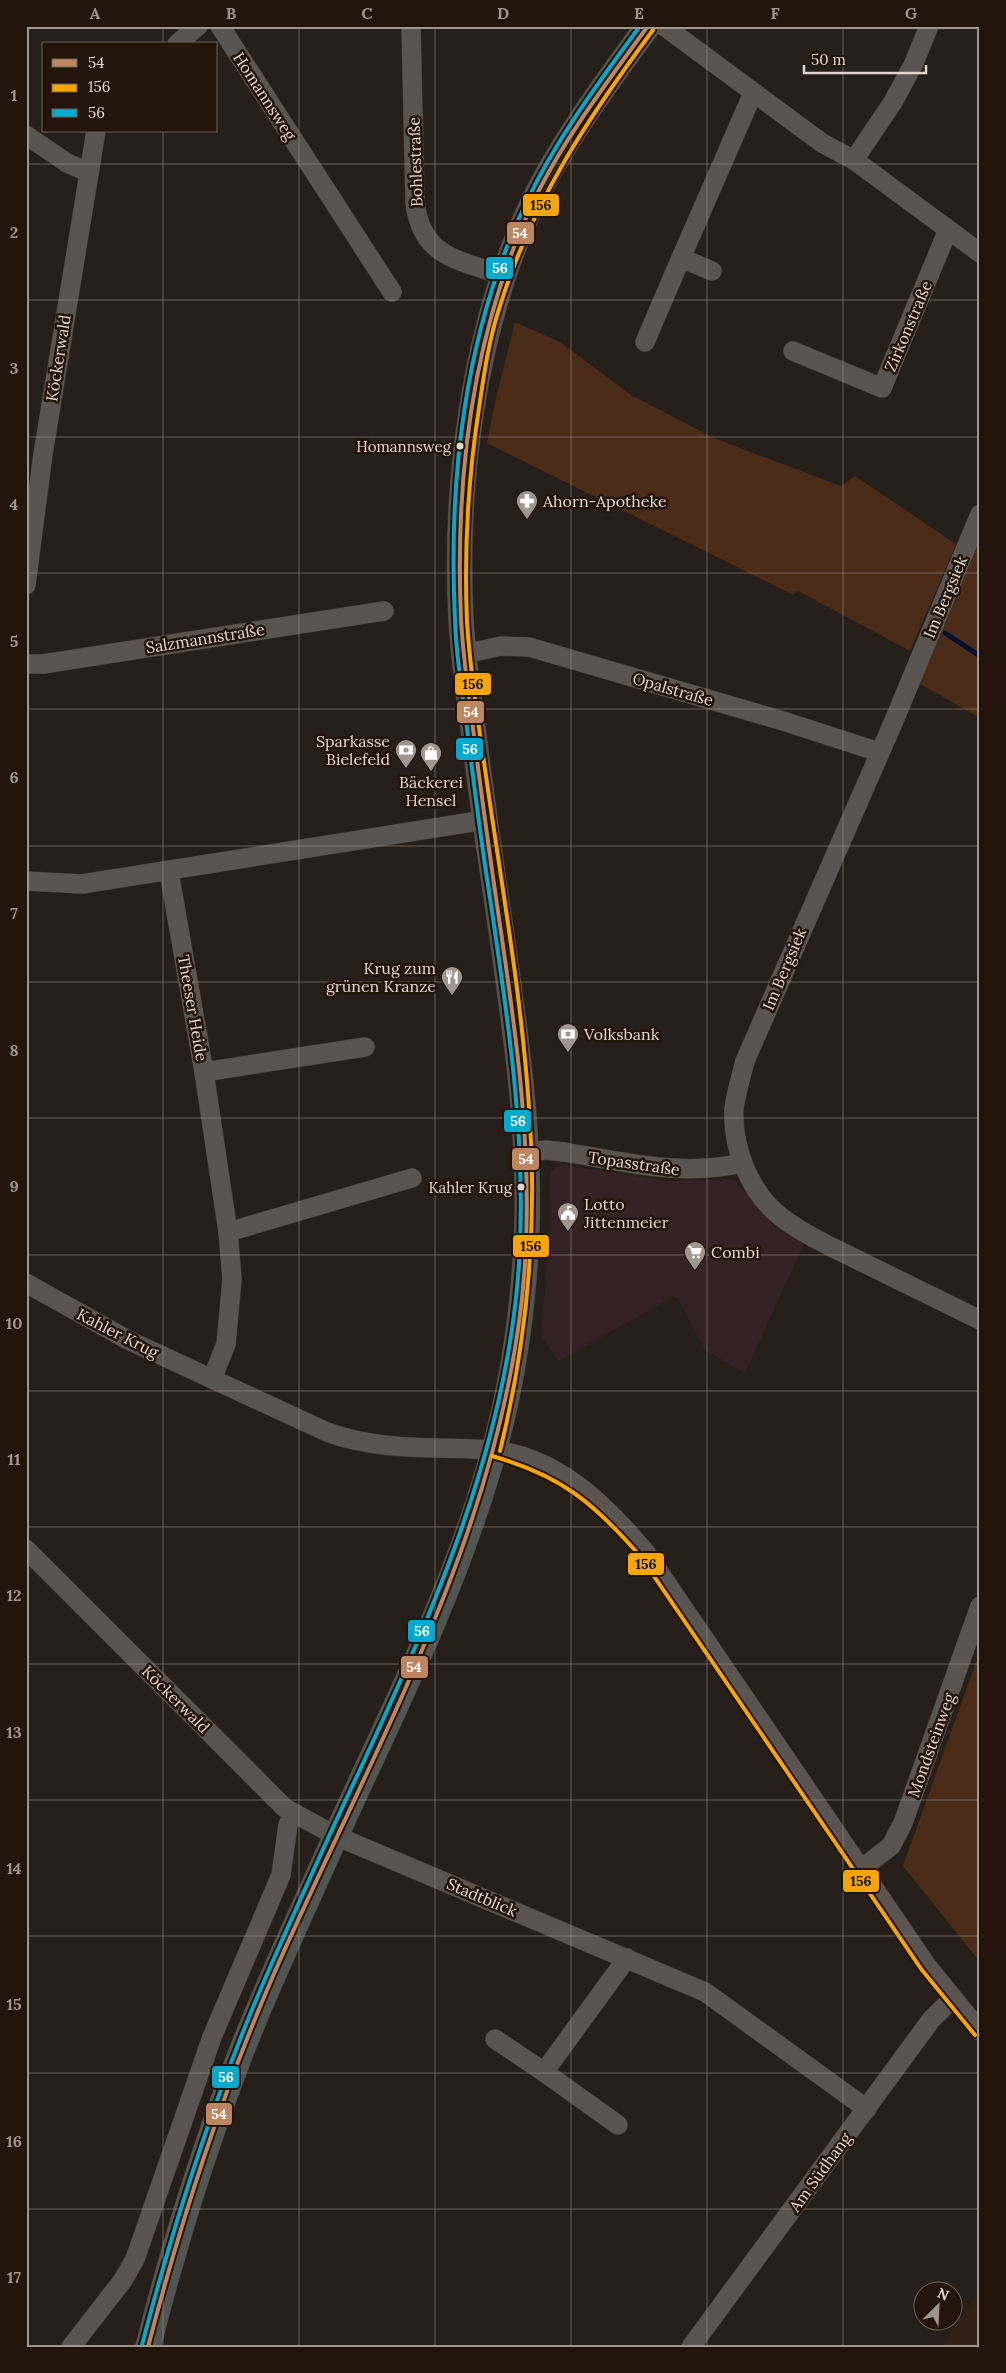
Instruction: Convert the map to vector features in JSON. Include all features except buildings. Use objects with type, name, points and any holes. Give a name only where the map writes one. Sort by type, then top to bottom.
[{"type":"main road","points":[[148,2347],[183,2218],[236,2067],[336,1836],[426,1639],[463,1545],[494,1450],[510,1376],[523,1287],[527,1241],[526,1152],[514,1021],[485,820],[464,654],[460,563],[466,467],[484,340],[504,276],[529,211],[542,186],[592,106],[648,26]]},
{"type":"street","points":[[179,42],[198,26]]},
{"type":"street","name":"Homannsweg","points":[[220,26],[392,292]]},
{"type":"street","name":"Bohlestraße","points":[[411,26],[415,203],[420,229],[429,243],[443,253],[504,276]]},
{"type":"street","points":[[664,26],[822,143],[854,160],[980,253]]},
{"type":"street","points":[[854,160],[893,102],[914,63],[929,26]]},
{"type":"street","points":[[645,342],[753,93]]},
{"type":"street","name":"Köckerwald","points":[[26,585],[43,454],[96,132]]},
{"type":"street","points":[[26,135],[68,163],[88,172]]},
{"type":"street","name":"Zirkonstraße","points":[[793,351],[882,388],[948,230]]},
{"type":"street","points":[[681,258],[712,271]]},
{"type":"street","name":"Im Bergsiek","points":[[980,514],[745,1061],[738,1085],[734,1110],[736,1135],[742,1163],[762,1198],[779,1216],[795,1227],[980,1320]]},
{"type":"street","name":"Salzmannstraße","points":[[26,664],[42,664],[384,611]]},
{"type":"street","name":"Opalstraße","points":[[464,654],[501,646],[530,647],[783,721],[879,752]]},
{"type":"street","points":[[26,881],[82,884],[169,872],[485,820]]},
{"type":"street","name":"Theeser Heide","points":[[169,872],[204,1072],[365,1047]]},
{"type":"street","points":[[204,1072],[228,1232],[232,1279],[229,1331],[226,1344],[212,1379]]},
{"type":"street","name":"Topasstraße","points":[[526,1152],[546,1150],[564,1152],[678,1170],[698,1170],[742,1163]]},
{"type":"street","points":[[228,1232],[412,1178]]},
{"type":"street","name":"Kahler Krug","points":[[26,1282],[120,1336],[327,1432],[358,1442],[427,1449],[494,1450],[531,1460],[562,1475],[606,1507],[646,1553],[917,1952],[952,1999],[980,2031]]},
{"type":"street","name":"Köckerwald","points":[[26,1549],[285,1808],[336,1836]]},
{"type":"street","name":"Mondsteinweg","points":[[861,1868],[891,1846],[903,1823],[980,1606]]},
{"type":"street","points":[[71,2347],[124,2280],[135,2259],[208,2046],[281,1875],[288,1825],[294,1814]]},
{"type":"street","name":"Stadtblick","points":[[336,1836],[705,1992],[867,2109]]},
{"type":"street","points":[[544,2072],[627,1958]]},
{"type":"street","name":"Am Südhang","points":[[691,2347],[931,2020],[952,1999]]},
{"type":"street","points":[[495,2039],[618,2125]]},
{"type":"shaded area","points":[[515,322],[560,342],[631,395],[714,438],[841,486],[855,476],[956,544],[910,651],[798,591],[793,595],[487,443]]},
{"type":"shaded area","points":[[980,537],[980,718],[919,683]]},
{"type":"shaded area","points":[[559,1164],[666,1181],[729,1179],[735,1181],[771,1223],[804,1244],[745,1373],[705,1350],[678,1299],[673,1297],[558,1361],[541,1335],[549,1242],[550,1173]]},
{"type":"shaded area","points":[[980,1651],[980,1962],[903,1866]]},
{"type":"shaded area","points":[[980,2290],[980,2347],[940,2347],[952,2330],[964,2330],[964,2313]]},
{"type":"waterway","points":[[945,633],[980,656]]},
{"type":"transit line","name":"56","points":[[142,2345],[169,2248],[199,2152],[233,2057],[272,1963],[414,1651],[439,1589],[483,1462],[499,1397],[512,1331],[519,1264],[521,1218],[518,1126],[509,1035],[457,647],[454,566],[458,459],[465,405],[475,352],[489,300],[506,250],[527,201],[565,133],[640,26]]},
{"type":"transit line","name":"54","points":[[148,2347],[188,2205],[219,2113],[254,2021],[312,1890],[393,1717],[430,1630],[464,1541],[493,1451],[513,1359],[525,1264],[527,1218],[524,1126],[515,1035],[481,792],[463,646],[460,567],[465,463],[471,411],[493,309],[509,259],[529,211],[568,139],[648,26]]},
{"type":"transit line","name":"156","points":[[500,1451],[518,1366],[524,1323],[531,1237],[531,1151],[521,1020],[476,709],[468,640],[466,595],[467,542],[472,461],[487,357],[500,306],[513,267],[564,161],[606,95],[653,30]]},
{"type":"transit line","name":"156","points":[[492,1456],[538,1473],[575,1494],[608,1521],[641,1557],[922,1970],[975,2035]]},
{"type":"place","name":"Homannsweg","points":[[460,446]]},
{"type":"place","name":"Ahorn-Apotheke","points":[[527,520]]},
{"type":"place","name":"Sparkasse Bielefeld","points":[[406,769]]},
{"type":"place","name":"Bäckerei Hensel","points":[[431,772]]},
{"type":"place","name":"Krug zum grünen Kranze","points":[[452,996]]},
{"type":"place","name":"Volksbank","points":[[568,1053]]},
{"type":"place","name":"Kahler Krug","points":[[521,1187]]},
{"type":"place","name":"Lotto Jittenmeier","points":[[568,1232]]},
{"type":"place","name":"Combi","points":[[695,1271]]}]
